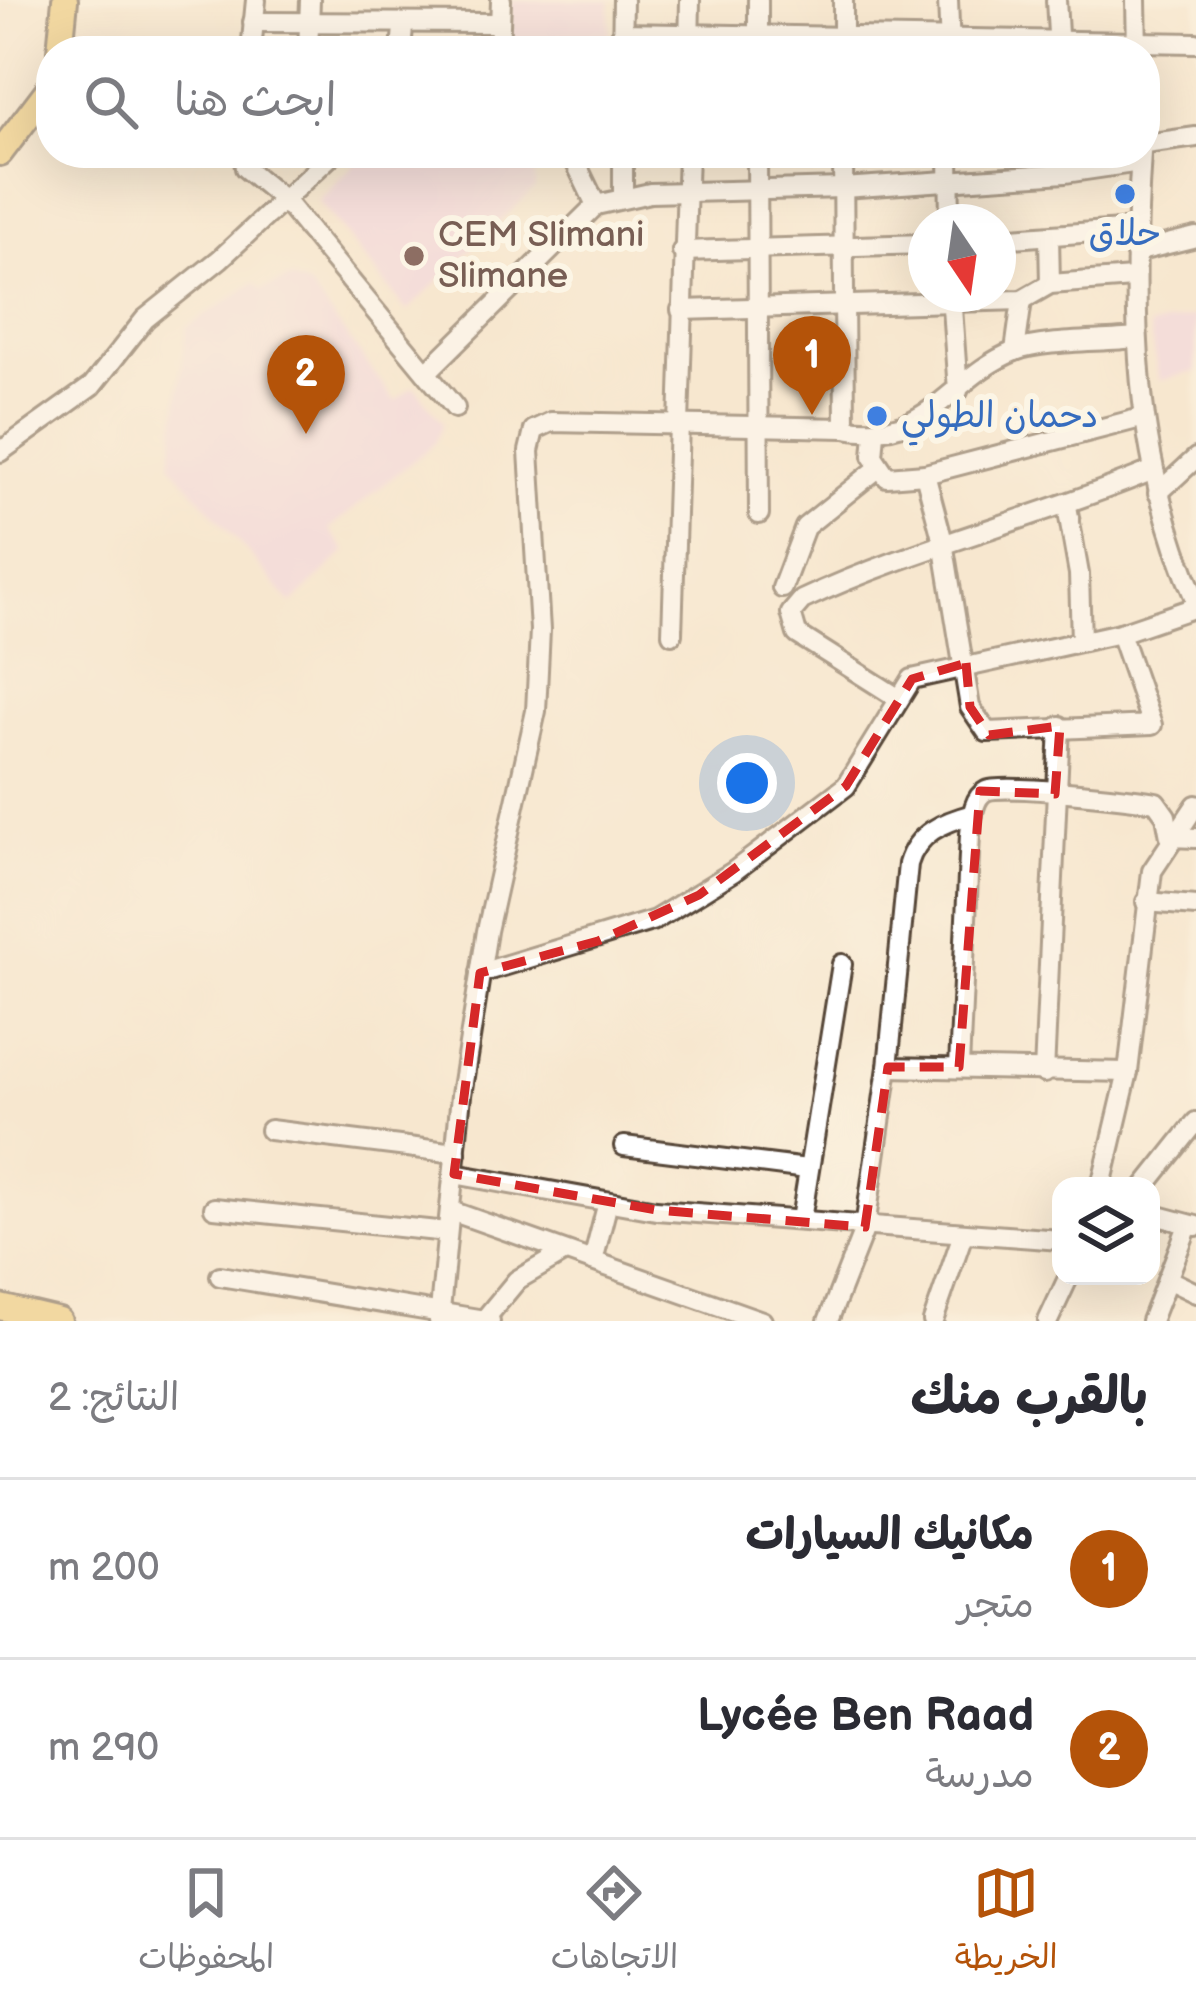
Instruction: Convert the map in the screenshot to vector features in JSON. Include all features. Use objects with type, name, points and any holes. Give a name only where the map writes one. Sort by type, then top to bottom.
[{"type":"main road","points":[[61,36],[65,0]]},
{"type":"main road","points":[[0,153],[36,106]]},
{"type":"main road","points":[[5,1312],[59,1321]]},
{"type":"street","points":[[252,36],[256,0]]},
{"type":"street","points":[[308,36],[310,0]]},
{"type":"street","points":[[499,36],[501,0]]},
{"type":"street","points":[[622,36],[623,0]]},
{"type":"street","points":[[689,36],[690,0]]},
{"type":"street","points":[[758,0],[758,36]]},
{"type":"street","points":[[843,0],[843,36]]},
{"type":"street","points":[[948,0],[950,36]]},
{"type":"street","points":[[1056,0],[1058,36]]},
{"type":"street","points":[[1136,0],[1137,36]]},
{"type":"street","points":[[253,22],[403,27],[499,23]]},
{"type":"street","points":[[402,36],[403,27]]},
{"type":"street","points":[[1160,46],[1196,43]]},
{"type":"street","points":[[1160,148],[1196,137]]},
{"type":"street","points":[[247,168],[284,200],[455,408]]},
{"type":"street","points":[[0,452],[92,386],[145,319],[318,168]]},
{"type":"street","points":[[578,168],[596,205]]},
{"type":"street","points":[[622,168],[623,197]]},
{"type":"street","points":[[672,634],[687,168]]},
{"type":"street","points":[[757,168],[758,514]]},
{"type":"street","points":[[842,168],[845,428]]},
{"type":"street","points":[[950,168],[950,204]]},
{"type":"street","points":[[427,372],[596,205],[623,197],[686,191],[950,181],[1032,168]]},
{"type":"street","points":[[480,973],[598,941],[655,920],[699,895],[846,786],[912,680],[966,663],[1120,633],[1196,604],[1151,471],[1142,418],[1133,278],[1141,168]]},
{"type":"street","points":[[1016,238],[1136,229]]},
{"type":"street","points":[[1048,236],[1050,284]]},
{"type":"street","points":[[1135,252],[1196,237]]},
{"type":"street","points":[[682,251],[908,245]]},
{"type":"street","points":[[1016,300],[1050,284],[1133,278]]},
{"type":"street","points":[[1016,351],[1022,300]]},
{"type":"street","points":[[681,310],[908,301]]},
{"type":"street","points":[[952,312],[958,391]]},
{"type":"street","points":[[438,1317],[480,973],[536,711],[541,630],[530,439],[542,424],[551,422],[845,428],[874,433],[908,424],[1016,351],[1135,338]]},
{"type":"street","points":[[877,470],[887,477],[925,474],[1142,418]]},
{"type":"street","points":[[874,433],[877,470]]},
{"type":"street","points":[[1158,493],[1196,458]]},
{"type":"street","points":[[782,588],[805,527],[877,470]]},
{"type":"street","points":[[898,698],[797,634],[791,613],[817,592],[943,542],[1067,506],[1151,471]]},
{"type":"street","points":[[925,474],[943,542],[970,707],[987,732],[1152,724],[1120,633]]},
{"type":"street","points":[[1067,506],[1079,574],[1082,640]]},
{"type":"street","points":[[1178,560],[1196,549]]},
{"type":"street","points":[[1044,1072],[1060,726]]},
{"type":"street","points":[[959,1067],[973,814],[987,790],[1012,788],[1156,802],[1166,816],[1170,837]]},
{"type":"street","points":[[1103,1177],[1128,1072],[1152,871],[1170,837],[1196,805]]},
{"type":"street","points":[[828,1321],[865,1227],[912,850],[932,830],[973,814]]},
{"type":"street","points":[[1170,837],[1196,838]]},
{"type":"street","points":[[1147,902],[1196,906]]},
{"type":"street","points":[[801,1220],[842,964]]},
{"type":"street","points":[[888,1066],[1128,1072]]},
{"type":"street","points":[[1152,1177],[1196,1122]]},
{"type":"street","points":[[271,1130],[456,1153]]},
{"type":"street","points":[[624,1147],[807,1169]]},
{"type":"street","points":[[454,1174],[608,1202],[962,1237],[1052,1240]]},
{"type":"street","points":[[592,1261],[608,1202]]},
{"type":"street","points":[[214,1208],[447,1232]]},
{"type":"street","points":[[451,1211],[738,1317],[762,1321]]},
{"type":"street","points":[[1150,1321],[1192,1227],[1160,1217]]},
{"type":"street","points":[[933,1321],[962,1237]]},
{"type":"street","points":[[220,1276],[438,1317],[487,1320],[518,1280],[566,1252]]},
{"type":"street","points":[[1167,1279],[1195,1291]]},
{"type":"street","points":[[1048,1321],[1065,1285]]},
{"type":"highlighted area","points":[[966,663],[970,707],[989,735],[1060,726],[1062,750],[1055,794],[980,791],[959,1067],[888,1067],[865,1227],[656,1210],[454,1174],[480,973],[598,941],[699,895],[846,786],[912,679]]},
{"type":"shaded area","points":[[511,0],[610,0],[609,36],[510,36]]},
{"type":"shaded area","name":"CEM Slimani Slimane","points":[[351,168],[534,168],[535,188],[407,311],[318,201]]},
{"type":"shaded area","points":[[290,279],[310,287],[395,401],[414,386],[443,423],[434,444],[329,529],[346,551],[292,604],[171,464],[186,328],[255,282],[261,289]]},
{"type":"shaded area","points":[[1196,316],[1196,371],[1159,381],[1149,327]]},
{"type":"place","name":"حلاق","points":[[1125,194]]},
{"type":"place","name":"CEM Slimani Slimane","points":[[414,256]]},
{"type":"place","name":"مكانيك السيارات","points":[[812,415]]},
{"type":"place","name":"دحمان الطولي","points":[[877,416]]},
{"type":"place","name":"Lycée Ben Raad","points":[[306,434]]}]
